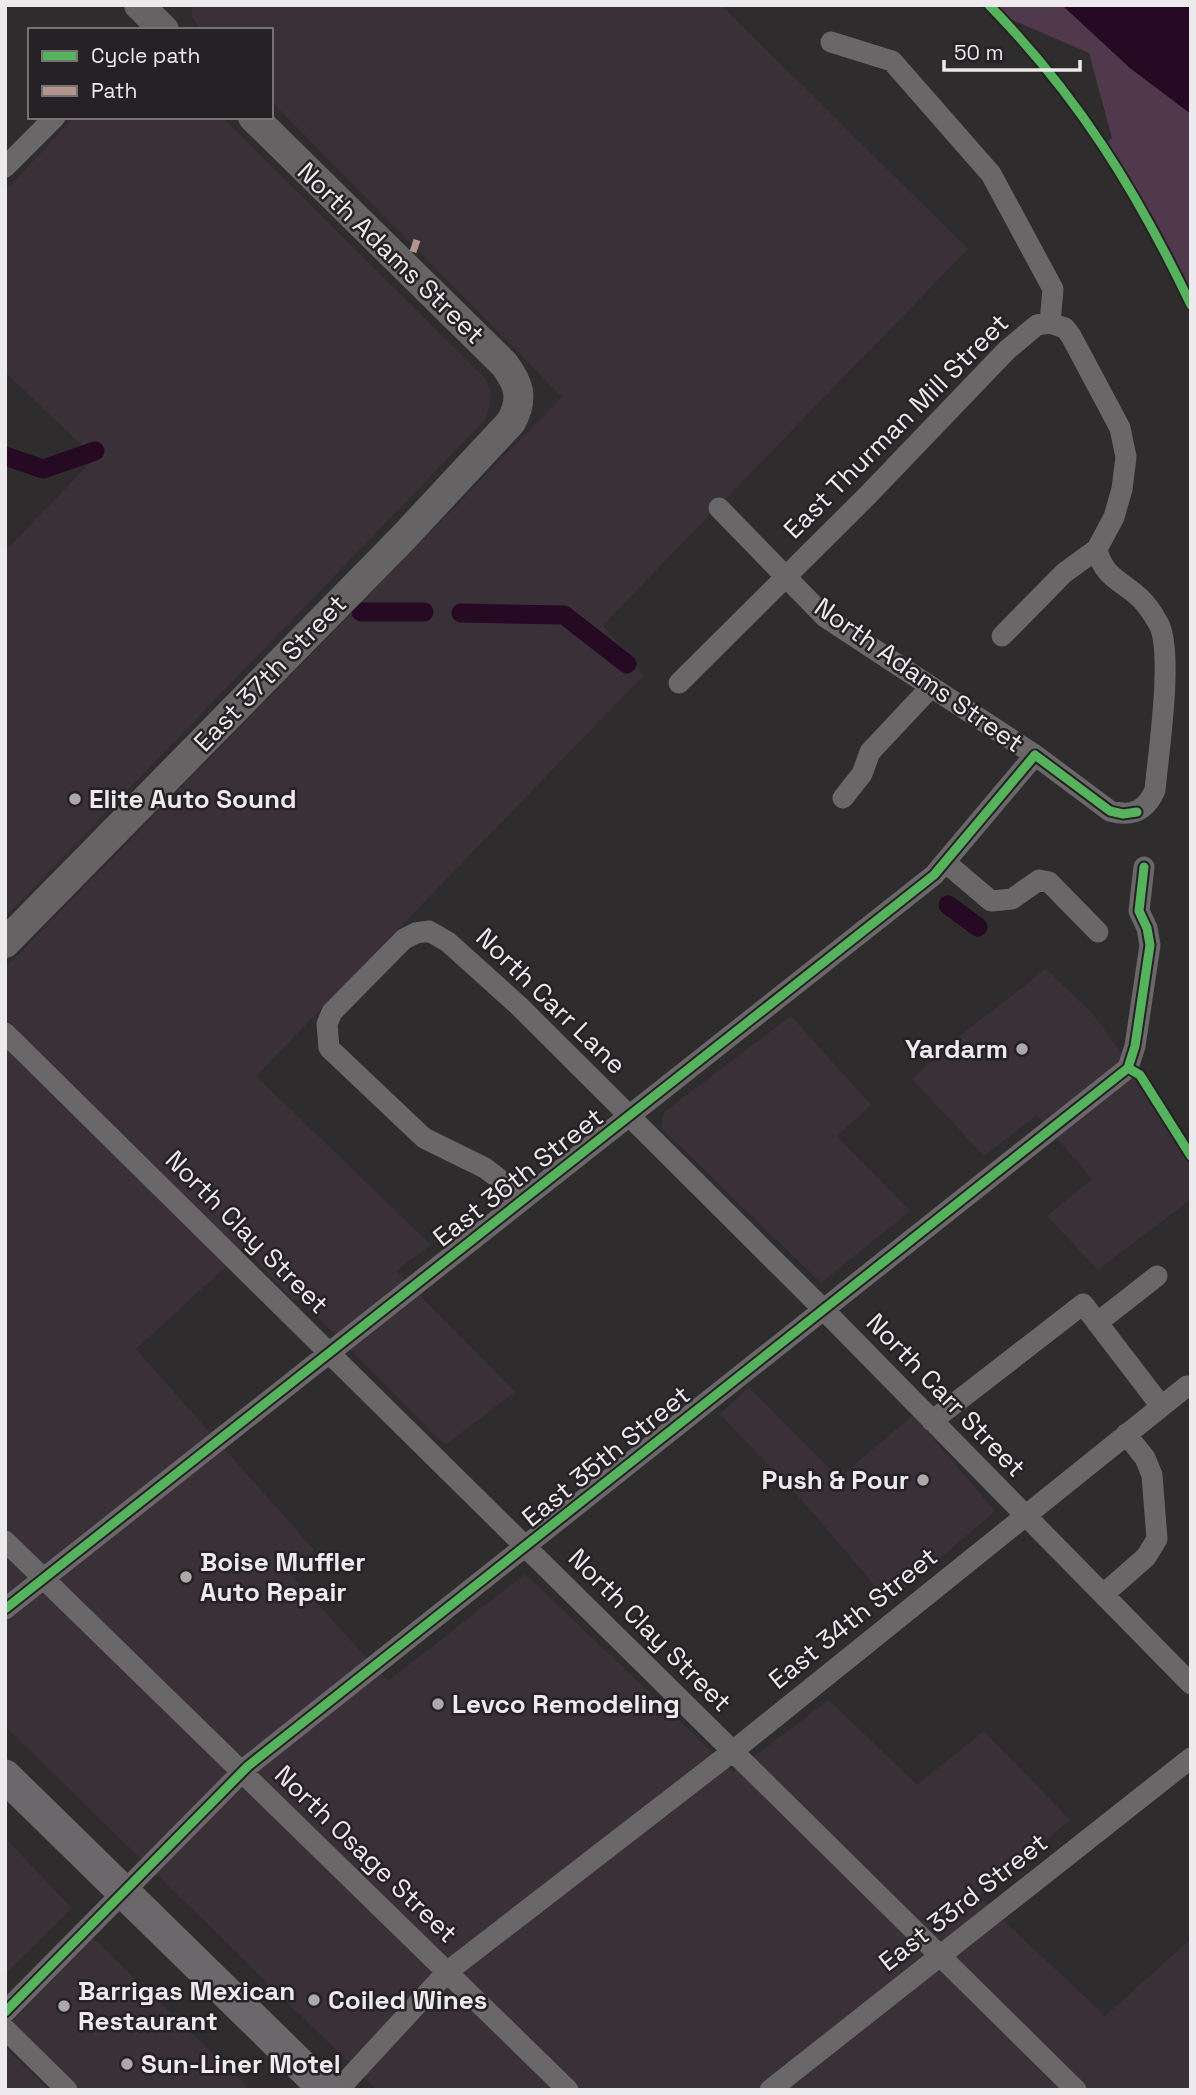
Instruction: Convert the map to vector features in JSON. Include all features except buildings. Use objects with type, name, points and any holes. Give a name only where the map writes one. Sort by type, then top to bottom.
[{"type":"main road","points":[[5,1776],[326,2090]]},
{"type":"street","points":[[831,42],[892,61],[991,174],[1051,282],[1051,323],[1065,328],[1071,336],[1120,428],[1126,457],[1122,489],[1114,517],[1097,549],[1064,573],[1002,636]]},
{"type":"street","points":[[5,167],[53,119]]},
{"type":"street","name":"North Adams Street","points":[[255,119],[504,364],[517,381],[520,395]]},
{"type":"street","name":"East Thurman Mill Street","points":[[679,683],[1007,350],[1037,325],[1051,323]]},
{"type":"street","name":"East 37th Street","points":[[5,943],[512,422],[519,408],[520,395]]},
{"type":"street","name":"North Adams Street","points":[[719,508],[825,617],[1035,755],[1110,811],[1123,814],[1137,812],[1149,805],[1155,790],[1166,654],[1160,624],[1141,599],[1109,576],[1100,562],[1097,549]]},
{"type":"street","points":[[843,797],[862,775],[870,752],[931,687]]},
{"type":"street","name":"East 36th Street","points":[[5,1609],[923,884],[945,862],[1035,755]]},
{"type":"street","points":[[945,862],[991,901],[1012,899],[1039,880],[1049,882],[1098,932]]},
{"type":"street","name":"East 35th Street","points":[[5,2012],[242,1771],[1128,1068],[1135,1046],[1150,945],[1147,928],[1139,911],[1144,867]]},
{"type":"street","name":"North Carr Lane","points":[[519,1203],[498,1178],[485,1168],[425,1138],[409,1125],[335,1056],[326,1036],[332,1012],[404,939],[429,931],[449,942],[519,1006],[628,1117]]},
{"type":"street","name":"North Clay Street","points":[[5,1033],[1076,2090]]},
{"type":"street","name":"North Carr Street","points":[[628,1117],[1105,1593],[1191,1684]]},
{"type":"street","points":[[1097,1322],[1157,1276]]},
{"type":"street","points":[[932,1421],[1083,1304],[1161,1406]]},
{"type":"street","name":"East 34th Street","points":[[338,2090],[447,1972],[733,1751],[1187,1387]]},
{"type":"street","points":[[1105,1593],[1146,1557],[1157,1539],[1152,1475],[1145,1458],[1126,1434]]},
{"type":"street","name":"North Osage Street","points":[[5,1541],[568,2090]]},
{"type":"street","name":"East 33rd Street","points":[[770,2090],[1191,1758]]},
{"type":"street","points":[[5,2029],[67,2090]]},
{"type":"shaded area","points":[[192,5],[721,5],[968,249],[603,625],[644,675],[256,1076],[431,1245],[396,1271],[515,1392],[445,1445],[302,1301],[292,1299],[245,1249],[136,1349],[314,1550],[289,1573],[388,1681],[525,1574],[733,1772],[829,1700],[917,1785],[984,1731],[1070,1820],[979,1897],[1105,2016],[1191,1939],[1191,2090],[377,2090],[5,1726],[5,968],[562,397],[273,103],[273,28],[200,28],[192,17]]},
{"type":"shaded area","points":[[989,5],[1062,5],[1130,68],[1191,114],[1191,305],[1146,213],[1103,145],[1112,138],[1089,53],[996,13]]},
{"type":"shaded area","points":[[1062,5],[1186,5],[1191,9],[1191,114],[1130,68]]},
{"type":"shaded area","points":[[72,119],[224,119],[485,378],[491,391],[485,420],[5,917],[5,551],[95,458],[5,372],[5,191]]},
{"type":"shaded area","points":[[1046,969],[1093,1014],[1191,1151],[1191,1199],[1098,1270],[1047,1216],[1092,1179],[1037,1115],[984,1156],[912,1079],[953,1041]]},
{"type":"shaded area","points":[[791,1016],[871,1105],[837,1136],[910,1211],[821,1283],[661,1128],[664,1112]]},
{"type":"shaded area","points":[[749,1387],[839,1478],[913,1415],[995,1511],[889,1602],[807,1506],[720,1414]]},
{"type":"shaded area","points":[[5,1838],[72,1908],[5,1974]]},
{"type":"shaded area","points":[[93,1938],[251,2090],[77,2090],[9,2025]]},
{"type":"shaded area","points":[[5,2047],[49,2090],[5,2090]]},
{"type":"waterway","points":[[5,456],[43,469],[95,451]]},
{"type":"waterway","points":[[361,612],[424,612]]},
{"type":"waterway","points":[[461,613],[564,615],[627,664]]},
{"type":"waterway","points":[[948,905],[978,927]]},
{"type":"marked path","points":[[413,252],[417,240]]},
{"type":"cycle path","points":[[989,5],[1050,74],[1103,146],[1149,222],[1191,305]]},
{"type":"cycle path","points":[[5,1609],[934,875],[1035,755],[1110,811],[1123,814],[1137,812]]},
{"type":"cycle path","points":[[1128,1068],[1135,1046],[1150,945],[1147,928],[1139,911],[1144,867]]},
{"type":"cycle path","points":[[1128,1068],[1140,1075],[1191,1156]]},
{"type":"cycle path","points":[[5,2012],[248,1766],[1128,1068]]},
{"type":"place","name":"Elite Auto Sound","points":[[75,799]]},
{"type":"place","name":"Yardarm","points":[[1022,1049]]},
{"type":"place","name":"Push & Pour","points":[[923,1480]]},
{"type":"place","name":"Boise Muffler Auto Repair","points":[[186,1577]]},
{"type":"place","name":"Levco Remodeling","points":[[438,1704]]},
{"type":"place","name":"Coiled Wines","points":[[314,2000]]},
{"type":"place","name":"Barrigas Mexican Restaurant","points":[[64,2006]]},
{"type":"place","name":"Sun-Liner Motel","points":[[127,2064]]}]
